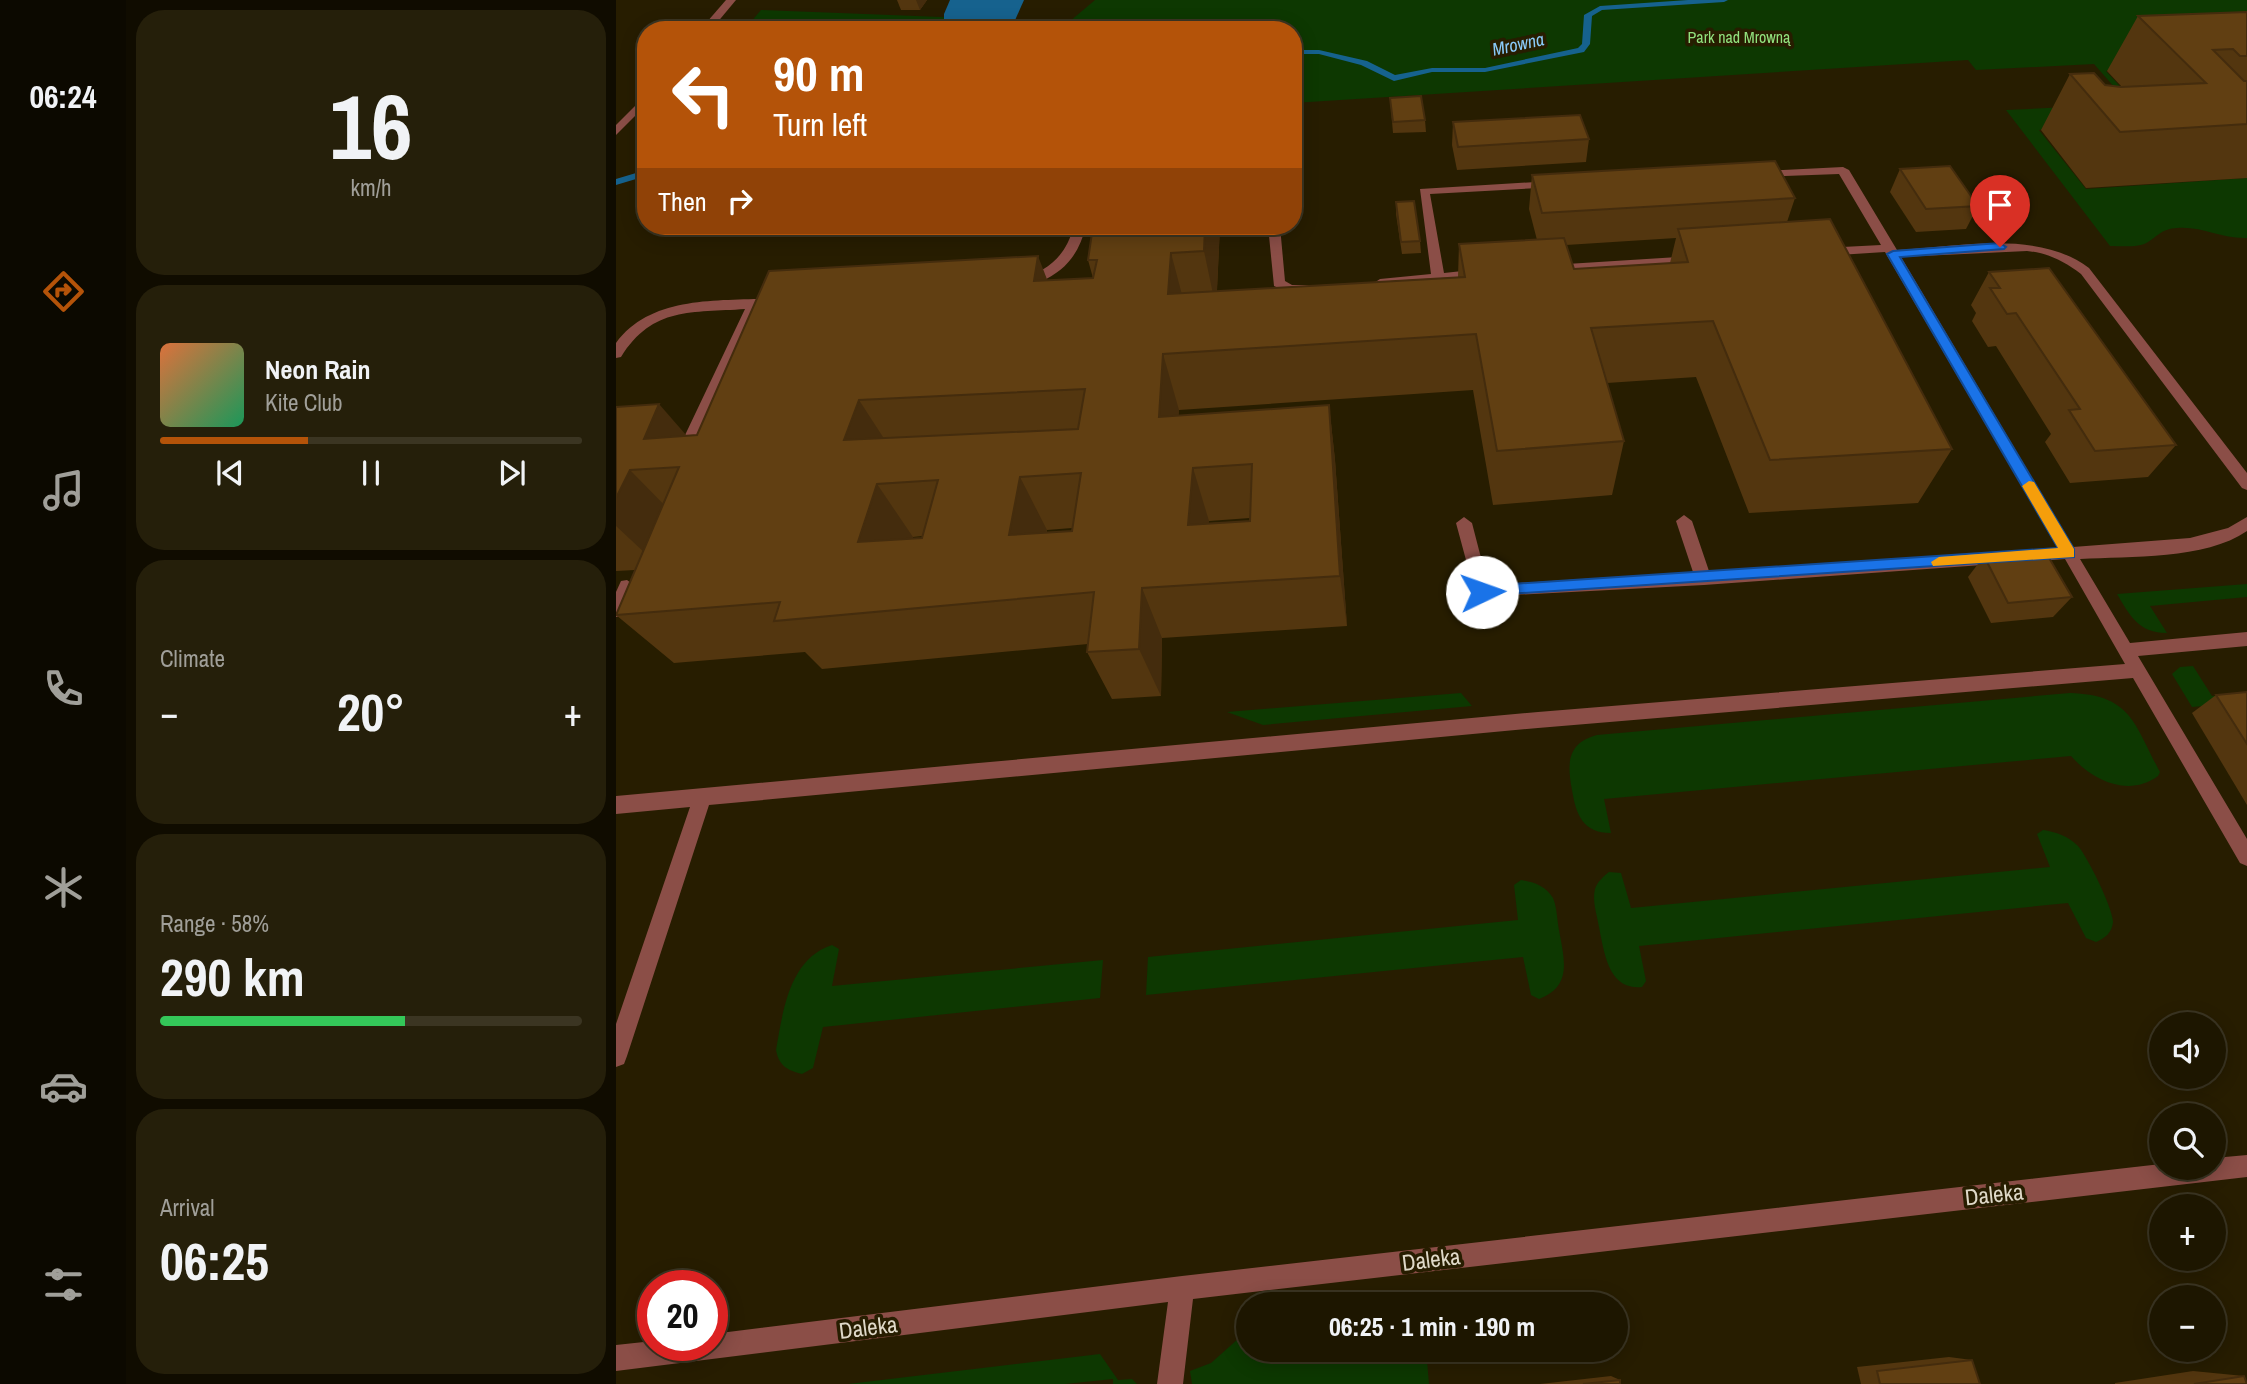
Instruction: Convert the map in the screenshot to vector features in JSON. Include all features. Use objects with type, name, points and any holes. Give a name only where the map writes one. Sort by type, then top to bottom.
[{"type":"street","points":[[713,21],[731,0]]},
{"type":"street","points":[[616,132],[637,108]]},
{"type":"street","points":[[1745,175],[1843,170],[2128,650],[2247,858]]},
{"type":"street","points":[[1438,275],[1424,191],[1564,184]]},
{"type":"street","points":[[1013,286],[1060,266],[1075,248],[1078,235]]},
{"type":"street","points":[[1275,235],[1279,283],[1290,289],[1317,288]]},
{"type":"street","points":[[1807,253],[2027,247],[2047,248],[2067,257],[2085,271],[2247,484]]},
{"type":"street","points":[[1533,270],[1711,259]]},
{"type":"street","points":[[1367,285],[1438,275],[1492,272]]},
{"type":"street","points":[[616,354],[634,329],[653,316],[690,307],[795,301]]},
{"type":"street","points":[[684,452],[754,304]]},
{"type":"street","points":[[1684,520],[1704,579]]},
{"type":"street","points":[[1464,523],[1482,592],[1704,579],[2212,542],[2238,533],[2247,523]]},
{"type":"street","points":[[616,610],[627,586]]},
{"type":"street","points":[[2128,650],[2247,639]]},
{"type":"street","points":[[616,805],[1469,727],[2138,670]]},
{"type":"street","points":[[616,1056],[702,799]]},
{"type":"street","name":"Daleka","points":[[616,1358],[1182,1288],[2247,1166]]},
{"type":"street","points":[[1170,1384],[1182,1288]]},
{"type":"green space","name":"Park nad Mrowną","points":[[1095,0],[2247,0],[2247,64],[2106,71],[2146,115],[2039,130],[2086,189],[2247,178],[2247,238],[2177,228],[2164,231],[2140,245],[2110,246],[2006,110],[2129,104],[2094,64],[1976,70],[1968,60],[1302,102],[1302,21],[1070,21]]},
{"type":"green space","points":[[761,10],[1043,21],[752,21]]},
{"type":"green space","points":[[2247,584],[2247,597],[2150,606],[2167,633],[2149,630],[2136,622],[2117,594]]},
{"type":"green space","points":[[2193,666],[2212,696],[2247,693],[2247,702],[2192,707],[2172,674],[2180,667]]},
{"type":"green space","points":[[1461,693],[1472,706],[1263,725],[1227,712]]},
{"type":"green space","points":[[2070,693],[2107,699],[2119,706],[2136,726],[2160,772],[2158,776],[2135,786],[2123,786],[2100,779],[2071,756],[1604,799],[1611,833],[1587,826],[1579,815],[1574,799],[1571,755],[1580,743],[1597,735]]},
{"type":"green space","points":[[2043,830],[2062,835],[2078,846],[2093,871],[2109,906],[2113,922],[2110,932],[2096,942],[2086,938],[2068,903],[1639,946],[1646,981],[1642,987],[1631,987],[1622,983],[1615,976],[1606,958],[1594,894],[1597,884],[1609,872],[1621,873],[1631,908],[2050,867],[2037,834]]},
{"type":"green space","points":[[1521,880],[1539,885],[1553,898],[1563,951],[1562,979],[1557,987],[1539,999],[1531,995],[1523,957],[1146,995],[1148,957],[1518,920],[1514,885]]},
{"type":"green space","points":[[832,945],[839,949],[832,986],[1103,960],[1100,998],[823,1027],[813,1068],[802,1074],[784,1066],[777,1055],[785,1003],[797,974],[806,962]]},
{"type":"green space","points":[[1236,1341],[1236,1362],[1427,1362],[1429,1384],[1192,1384],[1190,1371],[1211,1363]]},
{"type":"green space","points":[[1100,1354],[1118,1380],[1132,1379],[1137,1384],[1113,1384],[1113,1379],[1065,1384],[848,1384]]},
{"type":"water","points":[[950,0],[1024,0],[1015,21],[944,21]]},
{"type":"building","points":[[2247,12],[2247,56],[2240,56],[2233,49],[2213,50],[2247,81],[2247,124],[2120,132],[2070,74],[2094,73],[2105,85],[2121,87],[2206,83],[2138,16]]},
{"type":"building","points":[[1421,96],[1425,120],[1393,122],[1390,98]]},
{"type":"building","points":[[1580,115],[1589,139],[1458,147],[1453,122]]},
{"type":"building","points":[[1775,161],[1795,198],[1542,213],[1532,175]]},
{"type":"building","points":[[1950,166],[1978,206],[1926,209],[1900,169]]},
{"type":"building","points":[[1414,201],[1420,241],[1401,242],[1396,202]]},
{"type":"building","points":[[1830,219],[1952,449],[1770,460],[1713,321],[1591,328],[1624,441],[1497,451],[1476,334],[1163,354],[1159,417],[1329,405],[1340,576],[1142,588],[1139,649],[1087,652],[1094,592],[774,621],[780,602],[616,615],[679,467],[630,470],[616,498],[616,407],[659,404],[644,439],[697,435],[769,271],[1038,256],[1034,281],[1093,278],[1097,260],[1088,260],[1092,235],[1205,235],[1204,251],[1171,253],[1168,294],[1465,277],[1459,244],[1564,238],[1574,269],[1688,262],[1678,229]],"holes":[[[1085,389],[1078,429],[844,440],[859,400]],[[1252,464],[1250,521],[1188,525],[1193,468]],[[1081,473],[1072,531],[1009,535],[1020,477]],[[938,480],[922,538],[858,542],[877,484]]]},
{"type":"building","points":[[2049,268],[2176,445],[2095,451],[2069,410],[2080,409],[2016,313],[2007,314],[1990,288],[2000,288],[1989,272]]},
{"type":"building","points":[[2045,551],[2072,597],[2008,603],[1984,556]]},
{"type":"building","points":[[2247,692],[2247,744],[2216,695]]},
{"type":"building","points":[[1972,1360],[1980,1384],[1880,1384],[1877,1371]]},
{"type":"building","points":[[2244,1376],[2247,1384],[2194,1384]]},
{"type":"building","points":[[1620,1380],[1620,1384],[1583,1384]]},
{"type":"waterway","name":"Mrowna","points":[[1302,52],[1319,52],[1364,63],[1394,78],[1432,70],[1485,70],[1581,50],[1586,44],[1588,15],[1600,8],[1724,0]]},
{"type":"waterway","name":"Mrowna","points":[[616,182],[637,176]]},
{"type":"slow traffic","points":[[1939,562],[2069,553],[2029,486]]},
{"type":"route","points":[[1482,592],[2069,553],[1893,254],[2000,247]]}]
